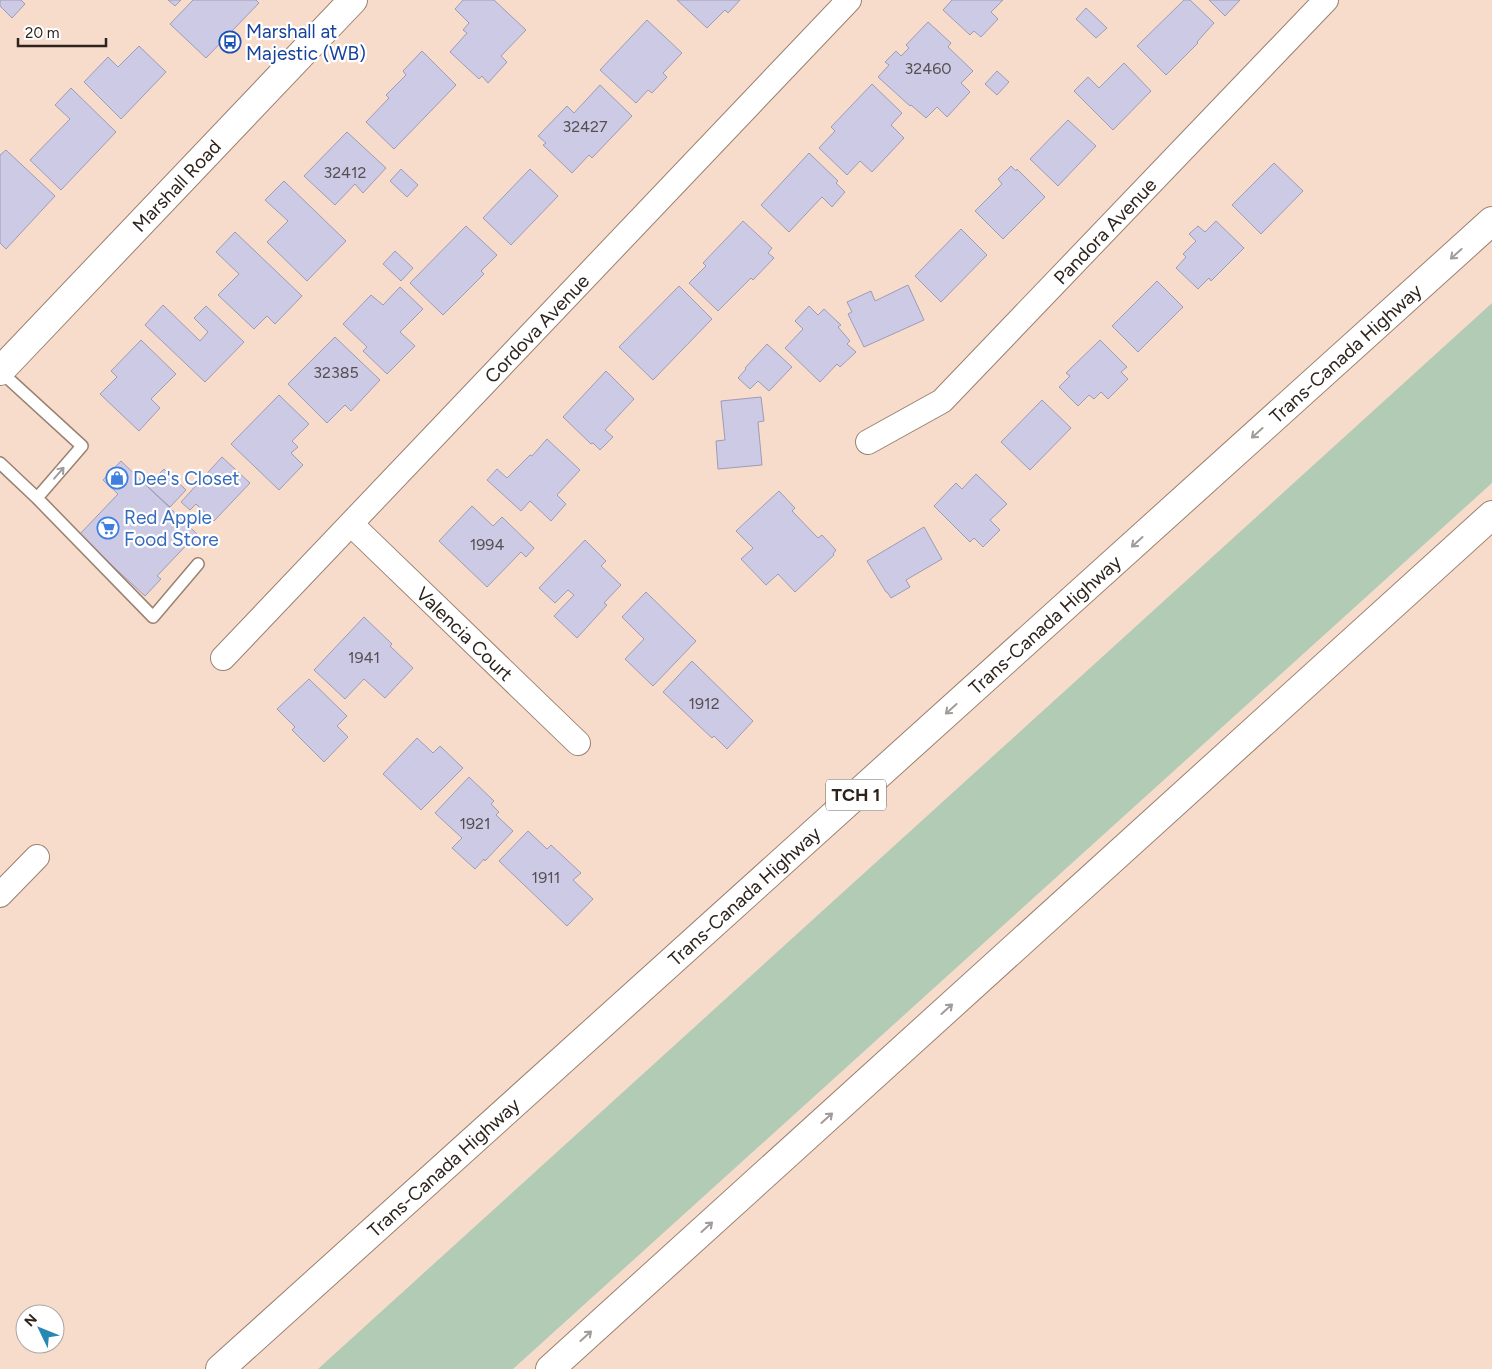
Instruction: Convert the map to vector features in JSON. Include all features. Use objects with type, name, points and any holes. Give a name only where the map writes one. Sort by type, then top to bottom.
[{"type":"main road","name":"Marshall Road","points":[[0,371],[353,0]]},
{"type":"main road","name":"Trans-Canada Highway","points":[[220,1369],[1492,221]]},
{"type":"main road","points":[[550,1369],[1492,514]]},
{"type":"street","name":"Cordova Avenue","points":[[223,658],[849,0]]},
{"type":"street","name":"Pandora Avenue","points":[[868,442],[942,401],[1326,0]]},
{"type":"street","name":"Valencia Court","points":[[351,524],[578,743]]},
{"type":"street","points":[[0,895],[37,857]]},
{"type":"lane","points":[[0,371],[82,446],[38,498]]},
{"type":"lane","points":[[0,463],[38,498],[153,617],[198,564]]},
{"type":"green space","points":[[1492,303],[1492,483],[513,1369],[318,1369]]},
{"type":"building","points":[[0,0],[21,0],[25,4],[12,18],[0,6]]},
{"type":"building","points":[[168,0],[181,0],[175,6]]},
{"type":"building","points":[[193,0],[256,0],[259,3],[206,58],[170,24]]},
{"type":"building","points":[[463,0],[494,0],[526,30],[501,56],[507,62],[488,83],[482,76],[479,79],[450,52],[467,33],[463,30],[469,23],[455,9]]},
{"type":"building","points":[[677,0],[740,0],[728,13],[725,10],[707,28]]},
{"type":"building","points":[[952,0],[1003,0],[991,12],[998,19],[981,37],[974,31],[970,35],[943,10]]},
{"type":"building","points":[[1184,0],[1190,0],[1214,23],[1198,43],[1166,75],[1137,46]]},
{"type":"building","points":[[1209,0],[1240,0],[1225,16]]},
{"type":"building","points":[[1086,8],[1107,28],[1096,38],[1076,19]]},
{"type":"building","points":[[647,20],[682,53],[663,73],[667,77],[652,93],[648,90],[636,103],[600,70]]},
{"type":"building","points":[[928,22],[951,43],[948,47],[973,71],[961,83],[970,92],[947,117],[937,107],[926,118],[878,77],[889,65],[885,62],[896,51],[901,56],[909,48],[906,45]]},
{"type":"building","points":[[139,46],[166,72],[121,119],[84,82],[108,57],[118,67]]},
{"type":"building","points":[[422,51],[456,85],[394,149],[366,122],[389,98],[386,95],[406,75],[403,71]]},
{"type":"building","points":[[1124,63],[1151,91],[1113,130],[1074,91],[1088,77],[1099,88]]},
{"type":"building","points":[[997,71],[1009,82],[997,95],[985,84]]},
{"type":"building","points":[[872,84],[902,113],[891,125],[904,138],[872,172],[860,161],[847,175],[819,148],[835,131],[831,127]]},
{"type":"building","points":[[600,85],[632,116],[592,158],[589,155],[572,173],[543,145],[546,143],[538,136],[567,106],[574,113]]},
{"type":"building","points":[[71,88],[116,132],[61,190],[30,160],[70,119],[55,105]]},
{"type":"building","points":[[1068,120],[1096,146],[1058,186],[1030,159]]},
{"type":"building","points":[[347,132],[386,168],[363,193],[355,184],[335,205],[304,176]]},
{"type":"building","points":[[6,150],[55,196],[6,249],[0,243],[0,155]]},
{"type":"building","points":[[809,153],[838,181],[836,183],[845,192],[832,207],[822,197],[789,232],[761,205]]},
{"type":"building","points":[[1274,163],[1303,191],[1261,234],[1232,205]]},
{"type":"building","points":[[1011,166],[1016,171],[1017,169],[1045,197],[1003,239],[975,211],[1002,184],[998,179]]},
{"type":"building","points":[[401,169],[418,185],[407,197],[390,181]]},
{"type":"building","points":[[530,169],[558,196],[511,245],[483,218]]},
{"type":"building","points":[[284,181],[346,241],[307,281],[267,242],[288,221],[265,200]]},
{"type":"building","points":[[743,221],[772,248],[768,253],[774,258],[753,280],[751,278],[718,311],[689,283],[706,266],[703,263]]},
{"type":"building","points":[[1216,221],[1244,248],[1211,281],[1209,278],[1198,289],[1176,268],[1186,257],[1183,254],[1196,241],[1189,234],[1198,226],[1205,232]]},
{"type":"building","points":[[466,226],[497,255],[481,271],[484,274],[443,315],[410,283]]},
{"type":"building","points":[[961,229],[987,255],[941,302],[915,276]]},
{"type":"building","points":[[235,232],[302,296],[275,324],[267,316],[254,329],[218,295],[239,274],[216,252]]},
{"type":"building","points":[[395,251],[413,268],[401,281],[383,264]]},
{"type":"building","points":[[1157,281],[1183,307],[1138,352],[1112,326]]},
{"type":"building","points":[[908,285],[924,320],[864,347],[848,314],[852,312],[847,302],[871,291],[875,301]]},
{"type":"building","points":[[679,286],[712,319],[653,380],[619,347]]},
{"type":"building","points":[[400,287],[423,309],[400,332],[415,346],[387,374],[363,351],[367,347],[343,324],[371,295],[383,305]]},
{"type":"building","points":[[163,305],[200,341],[208,332],[194,318],[206,306],[244,342],[205,382],[145,325]]},
{"type":"building","points":[[809,306],[818,315],[824,309],[841,325],[838,327],[850,341],[847,344],[856,352],[840,367],[837,364],[820,382],[785,348],[803,329],[795,321]]},
{"type":"building","points":[[335,337],[380,380],[351,411],[345,405],[327,423],[288,384]]},
{"type":"building","points":[[141,340],[176,374],[151,399],[160,408],[139,431],[100,394],[117,377],[111,371]]},
{"type":"building","points":[[1100,340],[1127,367],[1121,372],[1128,379],[1108,399],[1101,392],[1094,399],[1089,395],[1078,406],[1059,387],[1070,376],[1066,373]]},
{"type":"building","points":[[767,344],[792,367],[769,391],[758,381],[750,389],[738,378]]},
{"type":"building","points":[[606,371],[634,399],[605,430],[613,437],[600,450],[593,443],[591,444],[563,417]]},
{"type":"building","points":[[279,395],[309,424],[292,441],[298,447],[291,453],[303,465],[279,490],[231,444]]},
{"type":"building","points":[[761,397],[764,421],[758,422],[762,465],[718,469],[716,441],[725,440],[721,401]]},
{"type":"building","points":[[1042,400],[1071,428],[1030,470],[1001,442]]},
{"type":"building","points":[[547,439],[580,470],[557,495],[566,504],[551,521],[530,501],[521,511],[487,480],[497,469],[507,478],[530,455],[532,456]]},
{"type":"building","points":[[222,457],[250,483],[214,521],[196,504],[190,510],[181,502]]},
{"type":"building","points":[[121,461],[197,534],[157,576],[161,579],[145,596],[79,535],[118,494],[103,480]]},
{"type":"building","points":[[164,469],[186,490],[170,507],[147,486]]},
{"type":"building","points":[[976,474],[1007,504],[990,520],[1000,530],[983,547],[974,538],[970,542],[934,506],[956,483],[962,489]]},
{"type":"building","points":[[779,491],[795,508],[792,511],[818,538],[822,535],[836,550],[834,555],[795,592],[778,574],[766,585],[741,559],[753,548],[736,531]]},
{"type":"building","points":[[472,506],[493,526],[502,517],[534,548],[526,557],[521,552],[487,587],[439,541]]},
{"type":"building","points":[[924,527],[942,559],[906,580],[910,587],[891,598],[867,561]]},
{"type":"building","points":[[585,540],[606,561],[601,566],[621,585],[604,603],[607,605],[577,638],[554,616],[574,595],[568,590],[555,603],[539,588]]},
{"type":"building","points":[[646,592],[696,641],[653,686],[625,659],[644,639],[622,617]]},
{"type":"building","points":[[364,617],[413,668],[385,698],[364,679],[345,699],[314,670]]},
{"type":"building","points":[[692,661],[753,721],[727,749],[714,736],[712,738],[663,692]]},
{"type":"building","points":[[309,679],[347,716],[337,726],[348,737],[324,762],[292,730],[295,727],[277,709]]},
{"type":"building","points":[[417,738],[433,753],[440,746],[463,768],[421,810],[383,774]]},
{"type":"building","points":[[469,777],[494,801],[491,804],[499,812],[496,815],[513,831],[475,869],[452,848],[462,838],[435,813]]},
{"type":"building","points":[[528,831],[547,849],[551,845],[581,873],[573,880],[593,899],[567,926],[499,861]]},
{"type":"place","name":"Marshall at Majestic (WB)","points":[[230,42]]},
{"type":"place","name":"Dee's Closet","points":[[117,478]]},
{"type":"place","name":"Red Apple Food Store","points":[[108,528]]}]
